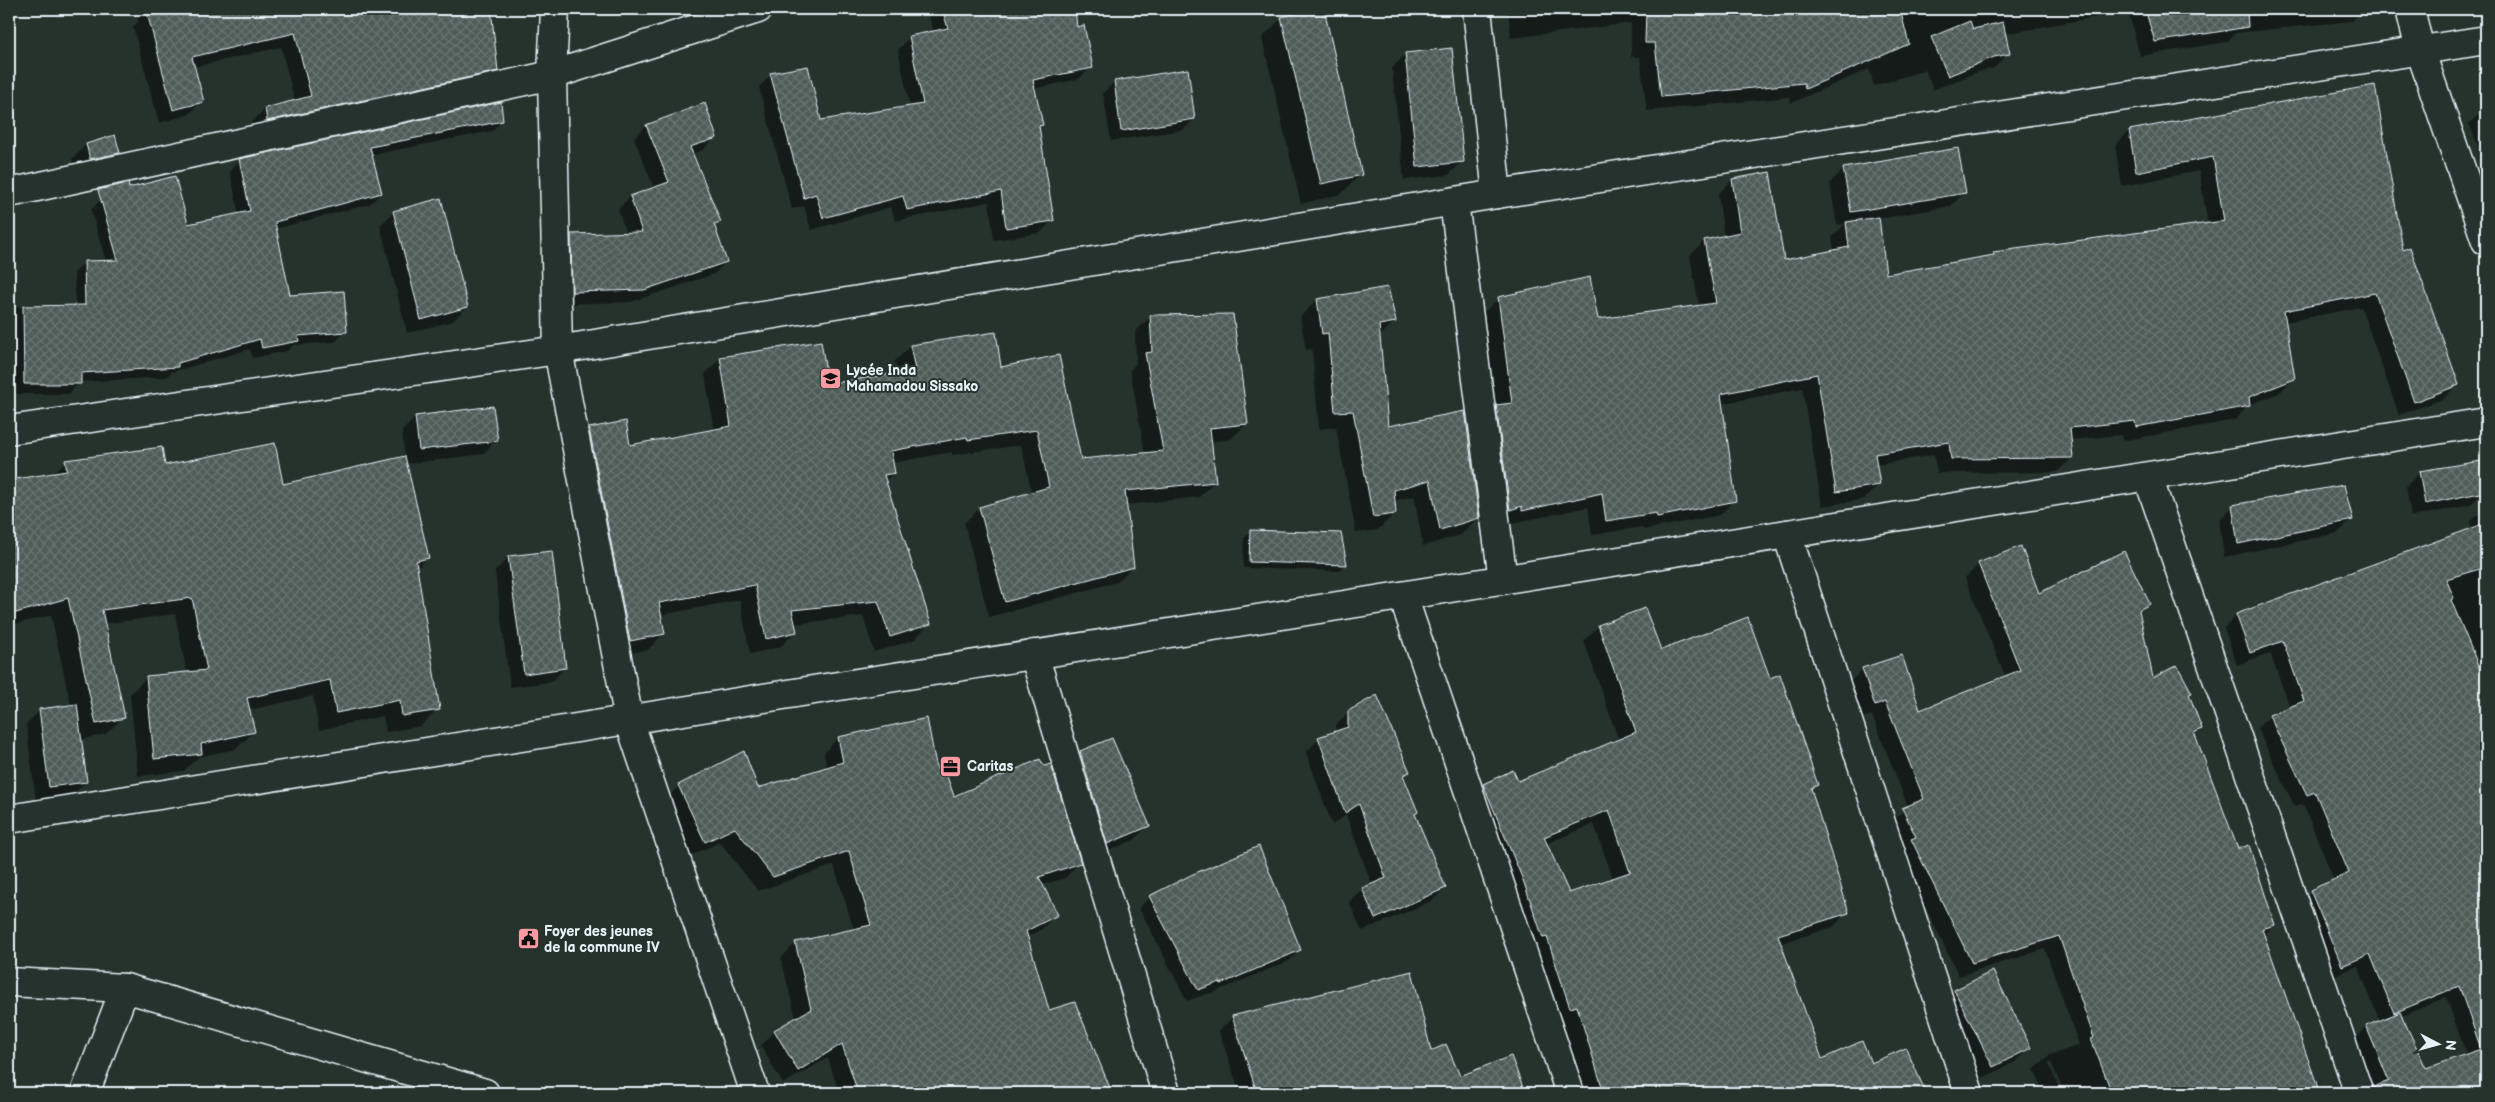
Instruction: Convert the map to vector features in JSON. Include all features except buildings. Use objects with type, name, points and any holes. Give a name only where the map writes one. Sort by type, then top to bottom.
[{"type":"street","points":[[555,9],[552,75],[558,350],[629,720],[755,1093]]},
{"type":"street","points":[[9,193],[552,75],[758,9]]},
{"type":"street","points":[[1477,9],[1498,194]]},
{"type":"street","points":[[2410,9],[2420,50],[2486,241]]},
{"type":"street","points":[[9,430],[558,350],[1498,194],[2486,40]]},
{"type":"street","points":[[1454,202],[1503,580]]},
{"type":"street","points":[[9,819],[2486,422]]},
{"type":"street","points":[[2148,477],[2359,1093]]},
{"type":"street","points":[[1787,534],[1969,1093]]},
{"type":"street","points":[[1403,596],[1570,1093]]},
{"type":"street","points":[[1034,654],[1166,1093]]},
{"type":"street","points":[[9,982],[125,988],[484,1093]]},
{"type":"street","points":[[85,1093],[125,988]]},
{"type":"place","name":"Lycée Inda Mahamadou Sissako","points":[[830,378]]},
{"type":"place","name":"Caritas","points":[[951,766]]},
{"type":"place","name":"Foyer des jeunes de la commune IV","points":[[528,939]]}]
